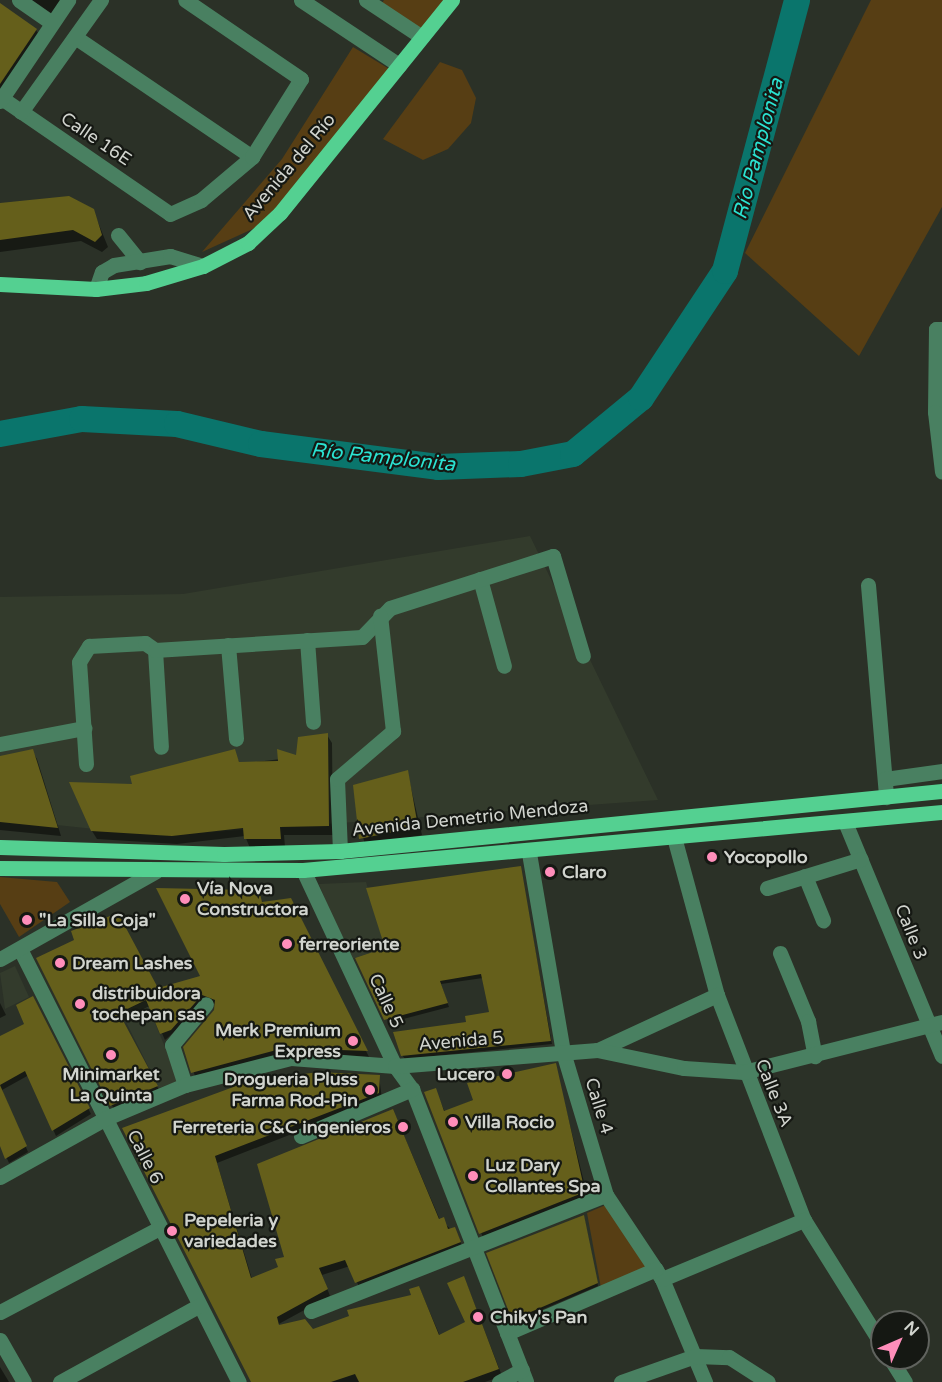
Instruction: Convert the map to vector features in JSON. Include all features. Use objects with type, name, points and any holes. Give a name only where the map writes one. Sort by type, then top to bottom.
[{"type":"main road","name":"Avenida del Río","points":[[0,284],[96,289],[203,266],[248,243],[280,213],[452,0]]},
{"type":"main road","name":"Avenida Demetrio Mendoza","points":[[0,847],[224,854],[340,851],[942,791]]},
{"type":"main road","name":"Avenida Demetrio Mendoza","points":[[0,868],[156,871],[303,870],[529,853],[942,812]]},
{"type":"street","points":[[19,0],[52,23]]},
{"type":"street","points":[[1,99],[68,0]]},
{"type":"street","points":[[21,112],[101,0]]},
{"type":"street","points":[[75,37],[252,157],[301,79],[185,0]]},
{"type":"street","points":[[302,0],[399,65]]},
{"type":"street","points":[[366,0],[422,38]]},
{"type":"street","name":"Calle 16E","points":[[1,99],[170,214],[226,184],[252,157]]},
{"type":"street","points":[[118,235],[140,262]]},
{"type":"street","points":[[96,289],[102,272],[114,265],[170,256],[203,266]]},
{"type":"street","points":[[942,329],[936,329],[942,472]]},
{"type":"street","points":[[86,765],[83,652],[89,646],[145,643],[155,650],[362,637],[380,616],[480,579],[552,556],[583,656]]},
{"type":"street","points":[[480,579],[504,666]]},
{"type":"street","points":[[867,585],[886,797]]},
{"type":"street","points":[[340,851],[337,779],[393,731],[380,616]]},
{"type":"street","points":[[307,640],[313,722]]},
{"type":"street","points":[[228,645],[236,739]]},
{"type":"street","points":[[155,650],[161,747]]},
{"type":"street","points":[[0,744],[84,728]]},
{"type":"street","points":[[885,780],[942,771]]},
{"type":"street","name":"Calle 3","points":[[845,822],[936,1026],[942,1056]]},
{"type":"street","name":"Calle 3A","points":[[674,837],[717,995],[744,1072],[804,1220],[870,1326]]},
{"type":"street","name":"Calle 4","points":[[529,853],[563,1052],[606,1195],[659,1274],[705,1382]]},
{"type":"street","points":[[767,888],[861,859]]},
{"type":"street","name":"Calle 5","points":[[303,870],[394,1066],[412,1089],[524,1376]]},
{"type":"street","points":[[0,959],[156,871]]},
{"type":"street","points":[[806,876],[823,920]]},
{"type":"street","name":"Calle 6","points":[[20,949],[198,1306],[239,1382]]},
{"type":"street","points":[[780,953],[816,1056]]},
{"type":"street","points":[[597,1050],[717,995]]},
{"type":"street","points":[[185,1085],[172,1045],[206,1004]]},
{"type":"street","name":"Avenida 5","points":[[0,1177],[104,1119],[185,1085],[291,1058],[394,1066],[597,1050],[684,1068],[744,1072],[936,1026]]},
{"type":"street","points":[[301,1136],[412,1089]]},
{"type":"street","points":[[311,1311],[475,1251],[606,1195]]},
{"type":"street","points":[[507,1333],[804,1220]]},
{"type":"street","points":[[0,1312],[159,1228]]},
{"type":"street","points":[[60,1382],[198,1306]]},
{"type":"street","points":[[0,1340],[24,1382]]},
{"type":"street","points":[[621,1382],[694,1356],[729,1357],[768,1382]]},
{"type":"street","points":[[499,1382],[524,1376]]},
{"type":"shaded area","points":[[384,0],[447,0],[421,32],[380,6]]},
{"type":"shaded area","points":[[871,0],[942,0],[942,207],[859,356],[745,253]]},
{"type":"shaded area","points":[[353,47],[391,70],[288,198],[257,227],[202,252],[282,159]]},
{"type":"shaded area","points":[[440,62],[462,70],[476,98],[471,123],[448,149],[423,160],[383,139]]},
{"type":"shaded area","points":[[530,536],[658,800],[161,836],[0,819],[0,597],[183,594]]},
{"type":"shaded area","name":"\"La Silla Coja\"","points":[[0,877],[57,882],[70,902],[19,937],[0,904]]},
{"type":"shaded area","points":[[366,882],[385,948],[349,960],[319,884]]},
{"type":"shaded area","points":[[15,966],[29,997],[5,1009],[0,973]]},
{"type":"shaded area","points":[[146,1001],[179,1081],[159,1088],[121,1012]]},
{"type":"shaded area","points":[[608,1204],[651,1268],[601,1288],[587,1213]]},
{"type":"building","points":[[0,3],[37,29],[0,84]]},
{"type":"building","points":[[69,196],[94,209],[102,235],[95,242],[73,230],[0,240],[0,203]]},
{"type":"building","points":[[328,733],[329,826],[280,827],[281,839],[244,839],[243,828],[172,836],[91,831],[69,782],[132,784],[130,776],[235,749],[239,762],[278,761],[277,749],[296,755],[298,737]]},
{"type":"building","points":[[33,749],[58,828],[0,822],[0,756]]},
{"type":"building","points":[[408,770],[418,827],[359,839],[353,785]]},
{"type":"building","points":[[521,866],[551,1041],[401,1056],[393,1032],[466,1022],[465,1016],[489,1012],[481,974],[440,981],[448,1003],[384,1020],[355,958],[385,948],[366,888]]},
{"type":"building","points":[[156,888],[248,890],[248,895],[260,894],[262,902],[291,898],[368,1051],[284,1048],[191,1073],[183,1047],[214,1010],[215,1000],[202,995],[171,1030],[160,1034],[146,1000],[119,1013],[158,1086],[110,1106],[36,958],[74,940],[71,931],[118,913],[158,988],[200,976]]},
{"type":"building","points":[[33,996],[90,1108],[52,1131],[25,1071],[0,1085],[0,1036],[24,1024],[16,1005]]},
{"type":"building","points":[[556,1063],[585,1192],[479,1234],[424,1092],[436,1088],[444,1111],[473,1100],[467,1083]]},
{"type":"building","points":[[318,1072],[380,1075],[379,1093],[215,1156],[251,1278],[278,1267],[275,1259],[284,1257],[257,1164],[393,1109],[439,1219],[444,1217],[448,1229],[455,1227],[461,1242],[355,1283],[345,1260],[319,1268],[328,1289],[277,1317],[279,1325],[305,1319],[313,1329],[349,1316],[347,1310],[411,1295],[409,1289],[419,1286],[439,1335],[465,1322],[447,1283],[464,1276],[499,1369],[463,1382],[359,1382],[355,1374],[331,1382],[251,1382],[122,1128],[247,1082]]},
{"type":"building","points":[[0,1085],[27,1146],[5,1159],[0,1146]]},
{"type":"building","points":[[584,1215],[598,1283],[512,1320],[486,1253]]},
{"type":"waterway","name":"Río Pamplonita","points":[[0,434],[82,419],[177,424],[261,444],[438,467],[521,464],[573,454],[641,398],[725,271],[797,0]]},
{"type":"place","name":"Yocopollo","points":[[712,857]]},
{"type":"place","name":"Claro","points":[[550,872]]},
{"type":"place","name":"Vía Nova Constructora","points":[[185,899]]},
{"type":"place","name":"\"La Silla Coja\"","points":[[27,920]]},
{"type":"place","name":"ferreoriente","points":[[287,944]]},
{"type":"place","name":"Dream Lashes","points":[[60,963]]},
{"type":"place","name":"distribuidora tochepan sas","points":[[80,1004]]},
{"type":"place","name":"Merk Premium Express","points":[[353,1041]]},
{"type":"place","name":"Minimarket La Quinta","points":[[111,1055]]},
{"type":"place","name":"Lucero","points":[[507,1074]]},
{"type":"place","name":"Drogueria Pluss Farma Rod-Pin","points":[[370,1090]]},
{"type":"place","name":"Villa Rocio","points":[[453,1122]]},
{"type":"place","name":"Ferreteria C&C ingenieros","points":[[403,1127]]},
{"type":"place","name":"Luz Dary Collantes Spa","points":[[473,1176]]},
{"type":"place","name":"Pepeleria y variedades","points":[[172,1231]]},
{"type":"place","name":"Chiky's Pan","points":[[478,1317]]}]
